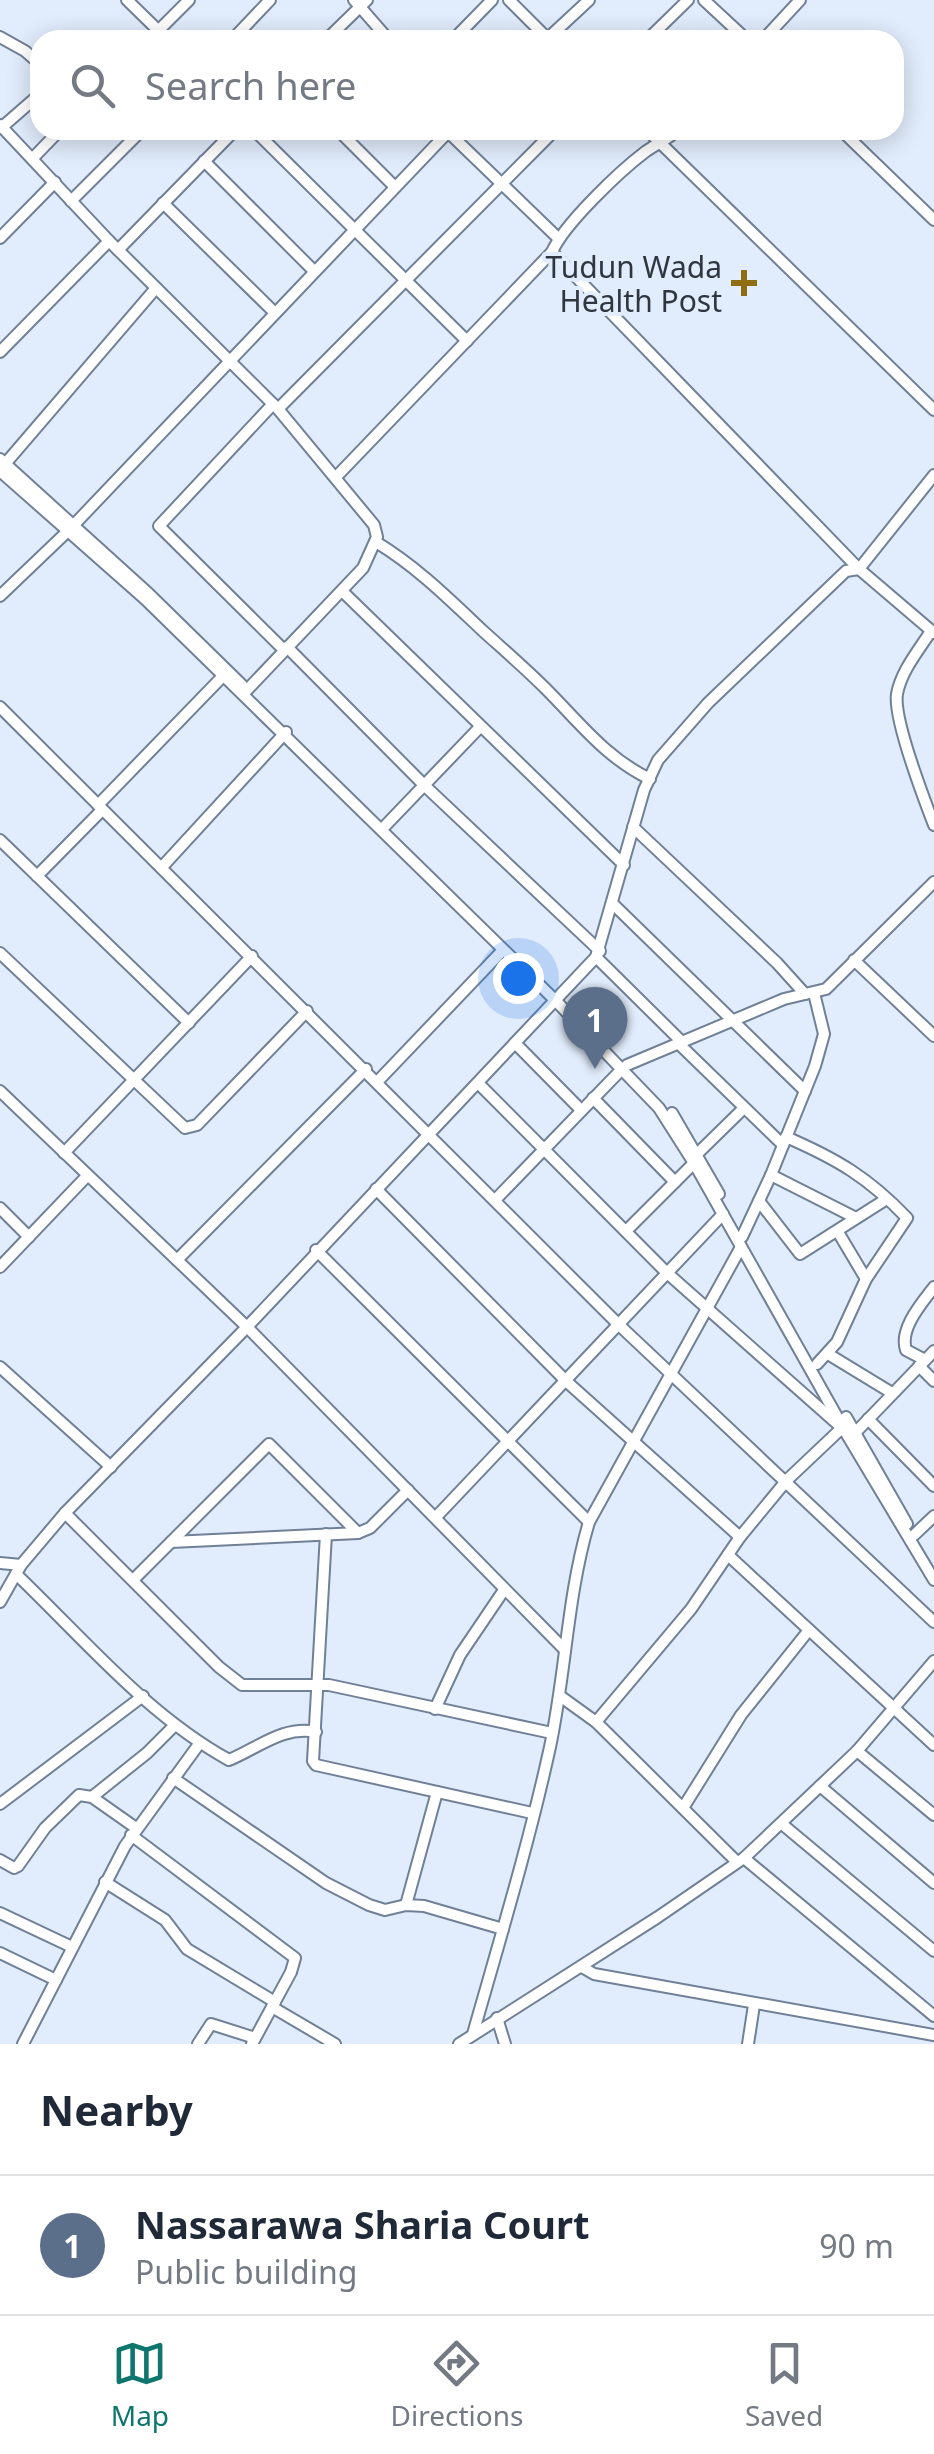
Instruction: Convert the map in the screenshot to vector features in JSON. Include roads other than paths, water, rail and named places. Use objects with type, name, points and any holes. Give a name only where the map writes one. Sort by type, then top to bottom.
[{"type":"street","points":[[127,0],[158,30],[189,0]]},
{"type":"street","points":[[242,30],[270,0]]},
{"type":"street","points":[[463,30],[492,0]]},
{"type":"street","points":[[509,0],[538,30]]},
{"type":"street","points":[[558,30],[589,0]]},
{"type":"street","points":[[658,30],[688,0]]},
{"type":"street","points":[[704,0],[736,30]]},
{"type":"street","points":[[772,30],[800,0]]},
{"type":"street","points":[[335,30],[360,2],[381,30]]},
{"type":"street","points":[[0,37],[30,55]]},
{"type":"street","points":[[30,102],[1,127],[275,406],[374,524],[376,542],[363,568],[248,690]]},
{"type":"street","points":[[32,158],[50,140]]},
{"type":"street","points":[[71,201],[132,140]]},
{"type":"street","points":[[0,352],[225,140]]},
{"type":"street","points":[[264,140],[467,342]]},
{"type":"street","points":[[348,140],[395,187]]},
{"type":"street","points":[[0,596],[71,527],[440,140]]},
{"type":"street","points":[[458,140],[558,238]]},
{"type":"street","points":[[544,140],[159,526],[598,954],[744,1108],[785,1141],[837,1159],[906,1215],[907,1220],[866,1280],[828,1354],[817,1364]]},
{"type":"street","points":[[336,477],[552,252],[558,238],[636,159],[663,140]]},
{"type":"street","points":[[850,140],[934,220]]},
{"type":"street","points":[[660,142],[934,410]]},
{"type":"street","points":[[204,161],[314,271]]},
{"type":"street","points":[[0,238],[55,182]]},
{"type":"street","points":[[163,202],[274,312]]},
{"type":"street","points":[[552,252],[858,569],[933,632],[902,676],[896,695],[934,825]]},
{"type":"street","points":[[156,288],[2,465],[248,690],[285,733],[558,999]]},
{"type":"street","points":[[0,1602],[18,1569],[65,1513],[598,954],[633,827],[658,760],[708,703],[846,571],[858,569],[934,475]]},
{"type":"street","points":[[71,527],[223,676],[385,826],[674,1116],[934,1580]]},
{"type":"street","points":[[376,542],[438,586],[607,753],[626,768],[650,779]]},
{"type":"street","points":[[342,591],[624,864]]},
{"type":"street","points":[[37,876],[223,676]]},
{"type":"street","points":[[0,708],[619,1325],[788,1480],[934,1622]]},
{"type":"street","points":[[385,826],[480,726]]},
{"type":"street","points":[[162,867],[285,733]]},
{"type":"street","points":[[473,2034],[552,1733],[576,1564],[589,1522],[710,1308],[742,1242],[805,1091],[824,1034],[809,994],[633,827]]},
{"type":"street","points":[[0,840],[188,1022]]},
{"type":"street","points":[[496,1199],[624,1067],[732,1019],[835,983],[934,882]]},
{"type":"street","points":[[614,905],[805,1091]]},
{"type":"street","points":[[378,1081],[504,950]]},
{"type":"street","points":[[0,952],[181,1126],[193,1127],[307,1011]]},
{"type":"street","points":[[64,1153],[252,956]]},
{"type":"street","points":[[854,960],[934,1036]]},
{"type":"street","points":[[515,1043],[582,1110]]},
{"type":"street","points":[[177,1260],[366,1069]]},
{"type":"street","points":[[478,1083],[666,1272],[855,1433],[934,1567]]},
{"type":"street","points":[[0,1091],[247,1326],[564,1650]]},
{"type":"street","points":[[593,1098],[676,1182]]},
{"type":"street","points":[[626,1230],[744,1108]]},
{"type":"street","points":[[696,1158],[722,1214],[817,1364],[844,1425]]},
{"type":"street","points":[[0,1267],[87,1176]]},
{"type":"street","points":[[771,1176],[856,1218]]},
{"type":"street","points":[[376,1189],[566,1381],[740,1537]]},
{"type":"street","points":[[760,1201],[800,1254],[885,1200]]},
{"type":"street","points":[[0,1208],[29,1237]]},
{"type":"street","points":[[436,1517],[722,1214]]},
{"type":"street","points":[[838,1232],[866,1280]]},
{"type":"street","points":[[316,1250],[589,1522]]},
{"type":"street","points":[[934,1287],[915,1313],[904,1339],[906,1350],[934,1381]]},
{"type":"street","points":[[855,1433],[934,1351]]},
{"type":"street","points":[[828,1354],[892,1393]]},
{"type":"street","points":[[0,1367],[112,1467]]},
{"type":"street","points":[[868,1419],[934,1486]]},
{"type":"street","points":[[596,1722],[692,1609],[740,1537],[788,1480],[844,1425]]},
{"type":"street","points":[[134,1580],[269,1444],[358,1532]]},
{"type":"street","points":[[172,1542],[358,1532],[370,1528],[408,1490]]},
{"type":"street","points":[[65,1513],[219,1667],[242,1685],[319,1685],[552,1733]]},
{"type":"street","points":[[914,1535],[934,1516]]},
{"type":"street","points":[[326,1534],[316,1766],[532,1813]]},
{"type":"street","points":[[728,1554],[934,1745]]},
{"type":"street","points":[[0,1563],[18,1569],[143,1696],[199,1744],[229,1760],[284,1732],[316,1732]]},
{"type":"street","points":[[436,1709],[460,1655],[504,1590]]},
{"type":"street","points":[[683,1808],[741,1715],[809,1630]]},
{"type":"street","points":[[459,2044],[740,1860],[857,1751],[930,1674],[934,1661]]},
{"type":"street","points":[[0,1804],[143,1696]]},
{"type":"street","points":[[560,1696],[596,1722],[740,1860],[934,2016]]},
{"type":"street","points":[[92,1797],[176,1725]]},
{"type":"street","points":[[22,2044],[134,1831],[199,1744]]},
{"type":"street","points":[[857,1751],[934,1815]]},
{"type":"street","points":[[173,1778],[326,1883],[385,1910],[406,1905],[437,1909],[503,1930]]},
{"type":"street","points":[[820,1786],[934,1883]]},
{"type":"street","points":[[406,1905],[437,1792]]},
{"type":"street","points":[[0,1860],[11,1867],[18,1866],[69,1803],[80,1795],[92,1797],[294,1958],[253,2041],[211,2024],[198,2044]]},
{"type":"street","points":[[782,1824],[934,1952]]},
{"type":"street","points":[[105,1882],[165,1920],[187,1949],[336,2044]]},
{"type":"street","points":[[0,1913],[72,1946]]},
{"type":"street","points":[[0,1953],[56,1980]]},
{"type":"street","points":[[582,1966],[594,1974],[932,2035]]},
{"type":"street","points":[[748,2044],[754,2005]]},
{"type":"street","points":[[498,2018],[509,2044]]},
{"type":"place","name":"Tudun Wada Health Post","points":[[744,283]]},
{"type":"place","name":"Nassarawa Sharia Court","points":[[595,1069]]}]
